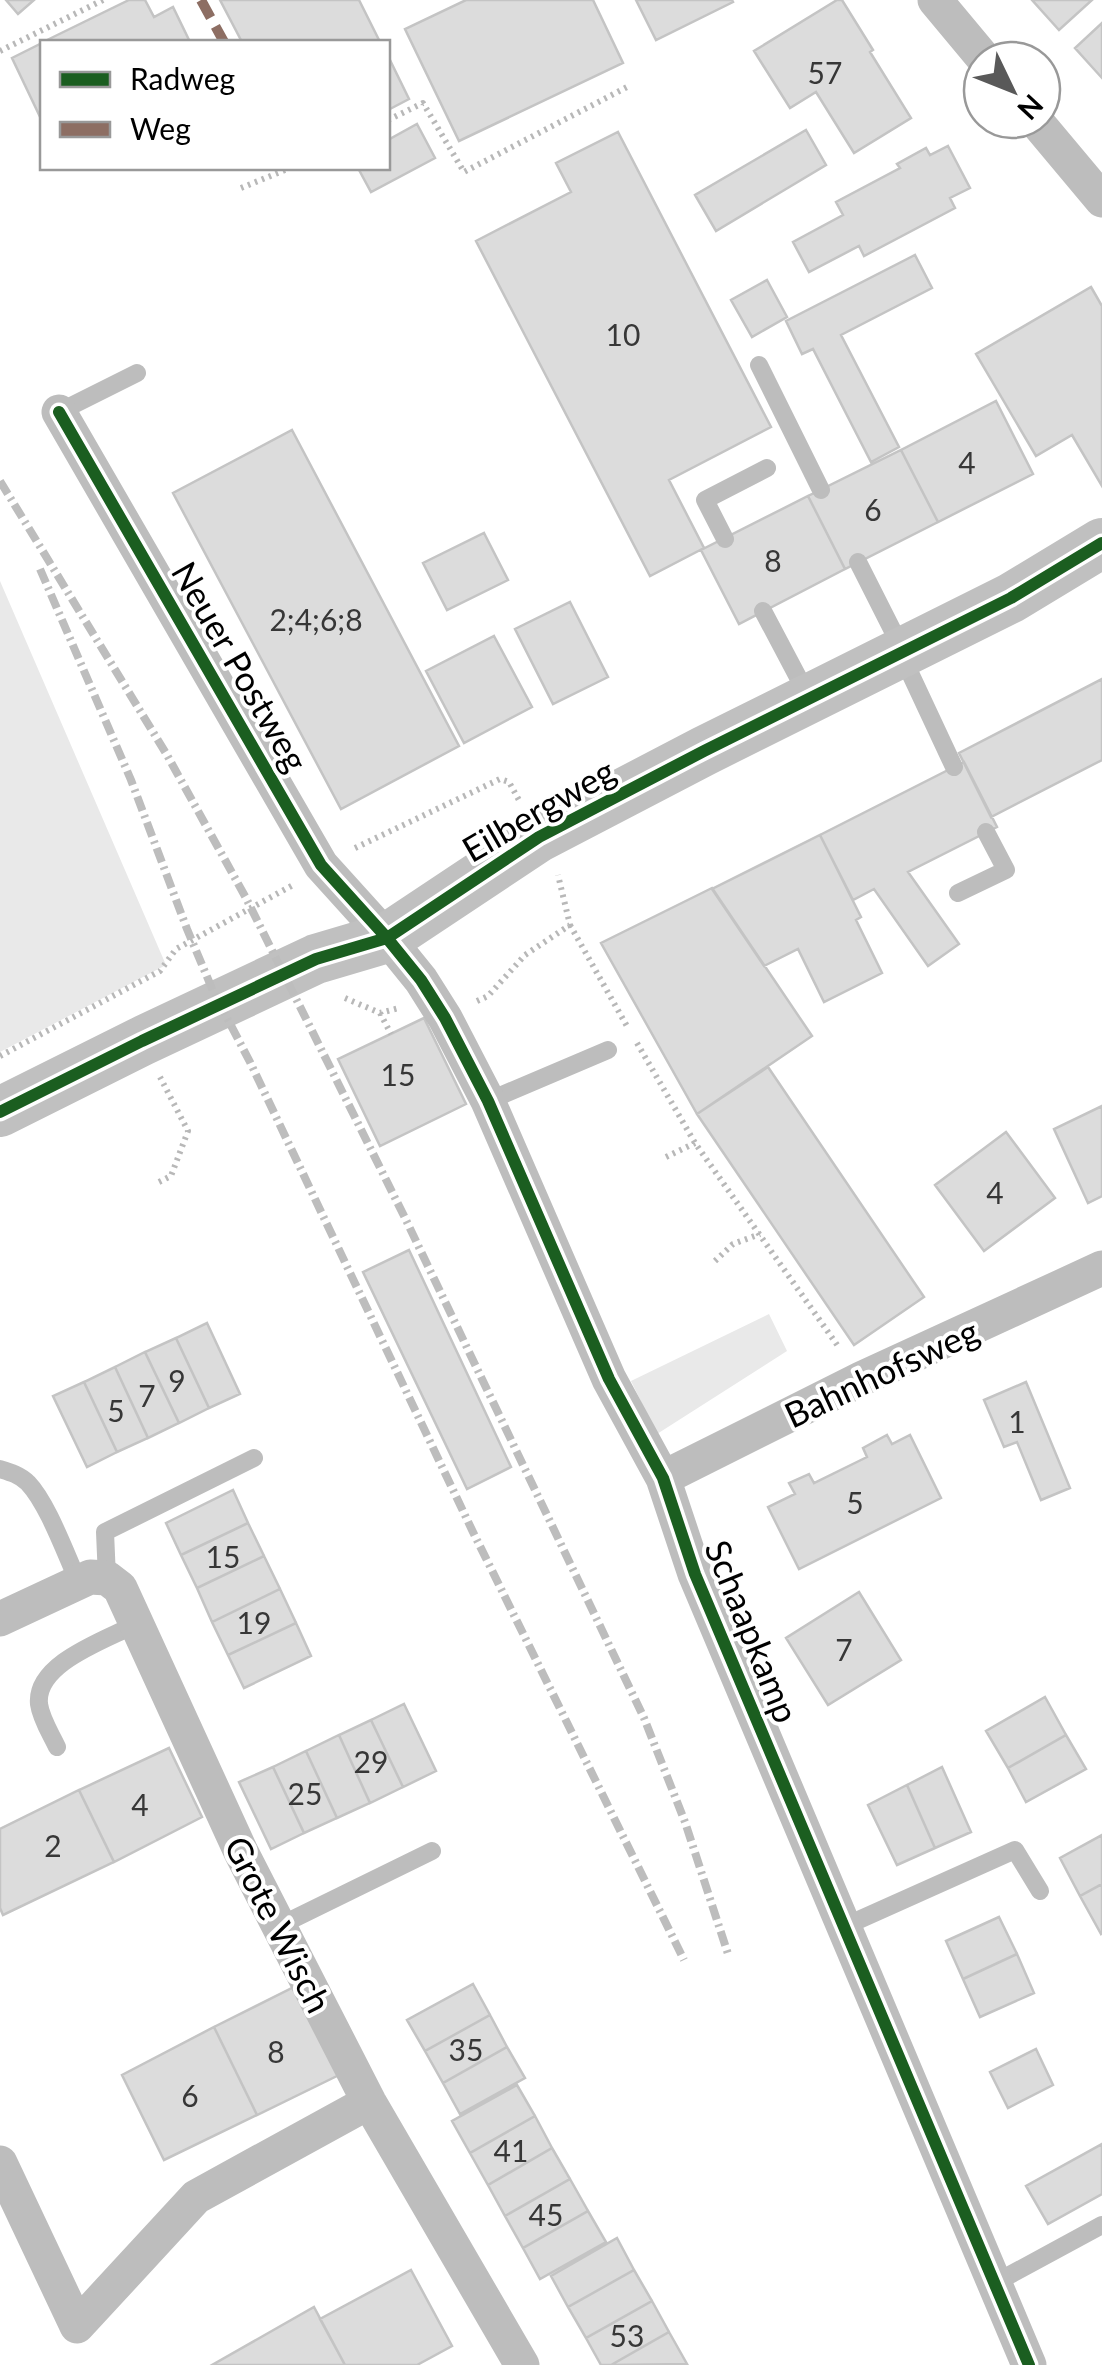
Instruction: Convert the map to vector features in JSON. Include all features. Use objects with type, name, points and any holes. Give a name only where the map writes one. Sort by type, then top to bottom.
[{"type":"main road","name":"Eilbergweg","points":[[0,1112],[316,959],[387,938],[549,857],[809,698],[1011,598],[1102,543]]},
{"type":"main road","name":"Eilbergweg","points":[[1011,598],[1102,570]]},
{"type":"street","points":[[934,0],[968,40]]},
{"type":"street","points":[[1052,140],[1102,200]]},
{"type":"street","name":"Neuer Postweg","points":[[59,412],[321,865],[387,938]]},
{"type":"street","name":"Schaapkamp","points":[[387,938],[446,1018],[488,1101],[609,1379],[662,1478],[695,1574],[1029,2365]]},
{"type":"street","name":"Bahnhofsweg","points":[[662,1478],[1102,1268]]},
{"type":"street","points":[[0,1619],[93,1580]]},
{"type":"street","name":"Grote Wisch","points":[[93,1580],[120,1588],[241,1852],[369,2102],[522,2365]]},
{"type":"street","points":[[0,2163],[77,2326],[196,2197],[369,2102]]},
{"type":"lane","points":[[759,365],[821,490]]},
{"type":"lane","points":[[59,412],[137,374]]},
{"type":"lane","points":[[725,538],[705,500],[768,468]]},
{"type":"lane","points":[[858,562],[954,767]]},
{"type":"lane","points":[[763,611],[809,698]]},
{"type":"lane","points":[[958,893],[1006,870],[986,832]]},
{"type":"lane","points":[[488,1101],[608,1050]]},
{"type":"lane","points":[[93,1580],[104,1532],[254,1458]]},
{"type":"lane","points":[[0,1469],[21,1477],[30,1486],[93,1580]]},
{"type":"lane","points":[[57,1747],[39,1706],[45,1678],[71,1657],[136,1624]]},
{"type":"lane","points":[[844,1926],[1015,1850],[1040,1891]]},
{"type":"lane","points":[[279,1926],[432,1852]]},
{"type":"lane","points":[[995,2283],[1102,2225]]},
{"type":"path","points":[[0,51],[103,0]]},
{"type":"path","points":[[390,119],[422,103],[464,172],[629,86]]},
{"type":"path","points":[[242,188],[285,170]]},
{"type":"path","points":[[0,1056],[160,971],[176,949],[290,888],[321,865],[500,778],[509,782],[549,857]]},
{"type":"path","points":[[570,925],[695,1143],[861,1380]]},
{"type":"path","points":[[380,1013],[391,1034]]},
{"type":"path","points":[[142,1040],[188,1131],[171,1176],[159,1182]]},
{"type":"path","points":[[666,1157],[695,1143]]},
{"type":"path","points":[[715,1261],[733,1244],[760,1234]]},
{"type":"shaded area","points":[[0,581],[166,965],[0,1052]]},
{"type":"shaded area","points":[[769,1314],[787,1351],[657,1434],[631,1381]]},
{"type":"building","points":[[6,0],[34,0],[18,14]]},
{"type":"building","points":[[129,0],[145,0],[154,17],[173,7],[189,40],[47,40]]},
{"type":"building","points":[[220,0],[359,0],[379,40],[241,40]]},
{"type":"building","points":[[466,0],[593,0],[623,63],[459,141],[405,29]]},
{"type":"building","points":[[636,0],[732,0],[733,2],[656,40]]},
{"type":"building","points":[[842,0],[911,118],[854,153],[816,92],[790,108],[754,51]]},
{"type":"building","points":[[1032,0],[1092,0],[1059,30]]},
{"type":"building","points":[[1102,23],[1102,78],[1075,48]]},
{"type":"building","points":[[40,44],[40,117],[12,58]]},
{"type":"building","points":[[390,60],[409,99],[390,109]]},
{"type":"building","points":[[417,124],[435,158],[371,192],[359,170],[390,170],[390,139]]},
{"type":"building","points":[[806,130],[826,165],[716,231],[695,195]]},
{"type":"building","points":[[618,132],[771,427],[669,480],[704,548],[650,576],[476,241],[571,192],[556,163]]},
{"type":"building","points":[[948,146],[970,188],[950,198],[955,208],[864,256],[859,246],[809,272],[793,242],[843,215],[836,202],[900,168],[897,164],[926,148],[930,155]]},
{"type":"building","points":[[915,255],[932,288],[841,335],[899,447],[871,462],[813,349],[802,354],[786,321]]},
{"type":"building","points":[[767,280],[787,317],[752,337],[731,300]]},
{"type":"building","points":[[1091,287],[1102,306],[1102,486],[1072,435],[1036,456],[976,354]]},
{"type":"building","points":[[996,401],[1033,474],[938,522],[901,450]]},
{"type":"building","points":[[292,430],[459,746],[341,809],[173,493]]},
{"type":"building","points":[[901,450],[938,522],[845,569],[808,496]]},
{"type":"building","points":[[808,496],[845,569],[739,624],[701,550]]},
{"type":"building","points":[[484,533],[508,580],[447,610],[423,563]]},
{"type":"building","points":[[570,602],[608,677],[553,704],[515,629]]},
{"type":"building","points":[[494,636],[532,707],[464,743],[426,671]]},
{"type":"building","points":[[1102,679],[1102,760],[991,817],[959,753]]},
{"type":"building","points":[[964,762],[997,827],[908,872],[959,944],[928,966],[874,889],[853,900],[820,835]]},
{"type":"building","points":[[820,835],[861,917],[856,920],[882,973],[824,1002],[798,949],[764,966],[712,889]]},
{"type":"building","points":[[712,888],[812,1036],[697,1114],[601,943]]},
{"type":"building","points":[[424,1018],[466,1104],[380,1146],[338,1059]]},
{"type":"building","points":[[768,1067],[924,1297],[854,1345],[697,1114]]},
{"type":"building","points":[[1102,1106],[1102,1196],[1088,1203],[1054,1129]]},
{"type":"building","points":[[1006,1132],[1055,1198],[984,1251],[935,1185]]},
{"type":"building","points":[[409,1250],[511,1467],[467,1489],[363,1272]]},
{"type":"building","points":[[207,1323],[240,1394],[209,1408],[176,1338]]},
{"type":"building","points":[[176,1338],[209,1408],[179,1423],[145,1352]]},
{"type":"building","points":[[145,1352],[179,1423],[148,1438],[115,1367]]},
{"type":"building","points":[[115,1367],[148,1438],[117,1452],[84,1382]]},
{"type":"building","points":[[84,1382],[117,1452],[87,1467],[53,1396]]},
{"type":"building","points":[[1026,1382],[1070,1488],[1041,1500],[1017,1442],[1004,1447],[984,1400]]},
{"type":"building","points":[[887,1435],[892,1444],[910,1435],[941,1498],[799,1569],[768,1507],[795,1494],[789,1483],[809,1474],[814,1483],[867,1457],[863,1448]]},
{"type":"building","points":[[233,1490],[248,1523],[181,1555],[166,1523]]},
{"type":"building","points":[[248,1523],[264,1556],[197,1588],[181,1555]]},
{"type":"building","points":[[264,1556],[280,1589],[212,1622],[197,1588]]},
{"type":"building","points":[[280,1589],[296,1623],[228,1655],[212,1622]]},
{"type":"building","points":[[859,1592],[901,1660],[828,1705],[786,1638]]},
{"type":"building","points":[[296,1623],[311,1656],[244,1688],[228,1655]]},
{"type":"building","points":[[1045,1697],[1066,1735],[1008,1768],[986,1731]]},
{"type":"building","points":[[404,1704],[436,1771],[403,1787],[371,1720]]},
{"type":"building","points":[[371,1720],[403,1787],[370,1803],[339,1735]]},
{"type":"building","points":[[339,1735],[370,1803],[337,1818],[306,1751]]},
{"type":"building","points":[[1066,1735],[1086,1769],[1026,1802],[1008,1768]]},
{"type":"building","points":[[169,1748],[202,1817],[114,1862],[79,1790]]},
{"type":"building","points":[[306,1751],[337,1818],[304,1833],[273,1767]]},
{"type":"building","points":[[273,1767],[304,1833],[271,1849],[239,1782]]},
{"type":"building","points":[[942,1767],[971,1832],[935,1848],[907,1785]]},
{"type":"building","points":[[907,1785],[935,1848],[897,1865],[868,1805]]},
{"type":"building","points":[[79,1790],[114,1862],[3,1915],[0,1829]]},
{"type":"building","points":[[1102,1835],[1102,1884],[1080,1896],[1060,1858]]},
{"type":"building","points":[[1102,1884],[1102,1933],[1101,1934],[1080,1896]]},
{"type":"building","points":[[999,1917],[1017,1954],[963,1979],[946,1941]]},
{"type":"building","points":[[1017,1954],[1034,1993],[980,2017],[963,1979]]},
{"type":"building","points":[[473,1984],[490,2015],[425,2051],[407,2020]]},
{"type":"building","points":[[296,1986],[339,2075],[257,2115],[214,2027]]},
{"type":"building","points":[[490,2015],[507,2047],[443,2083],[425,2051]]},
{"type":"building","points":[[214,2027],[257,2115],[164,2160],[122,2075]]},
{"type":"building","points":[[507,2047],[525,2078],[460,2114],[443,2083]]},
{"type":"building","points":[[1036,2049],[1053,2085],[1008,2108],[990,2072]]},
{"type":"building","points":[[517,2085],[535,2116],[470,2153],[452,2121]]},
{"type":"building","points":[[535,2116],[552,2148],[488,2185],[470,2153]]},
{"type":"building","points":[[1102,2144],[1102,2194],[1048,2224],[1026,2186]]},
{"type":"building","points":[[552,2148],[570,2179],[505,2216],[488,2185]]},
{"type":"building","points":[[570,2179],[588,2211],[523,2248],[505,2216]]},
{"type":"building","points":[[588,2211],[606,2242],[540,2279],[523,2248]]},
{"type":"building","points":[[617,2238],[634,2270],[568,2307],[551,2276]]},
{"type":"building","points":[[411,2270],[452,2346],[417,2365],[345,2365],[320,2319]]},
{"type":"building","points":[[634,2270],[652,2301],[586,2338],[568,2307]]},
{"type":"building","points":[[652,2301],[669,2332],[611,2365],[601,2365],[586,2338]]},
{"type":"building","points":[[314,2307],[345,2365],[212,2365]]},
{"type":"building","points":[[669,2332],[687,2364],[611,2365]]},
{"type":"railway","points":[[0,481],[167,755],[246,898],[405,1218],[644,1718],[685,1822],[729,1957]]},
{"type":"railway","points":[[40,569],[131,780],[213,991],[684,1960]]},
{"type":"marked path","points":[[201,0],[223,40]]},
{"type":"cycle path","points":[[59,412],[321,865],[421,980],[488,1101],[609,1379],[663,1478],[695,1574],[1029,2365]]},
{"type":"cycle path","points":[[0,1112],[316,959],[387,938],[539,837],[1011,598],[1102,543]]}]
